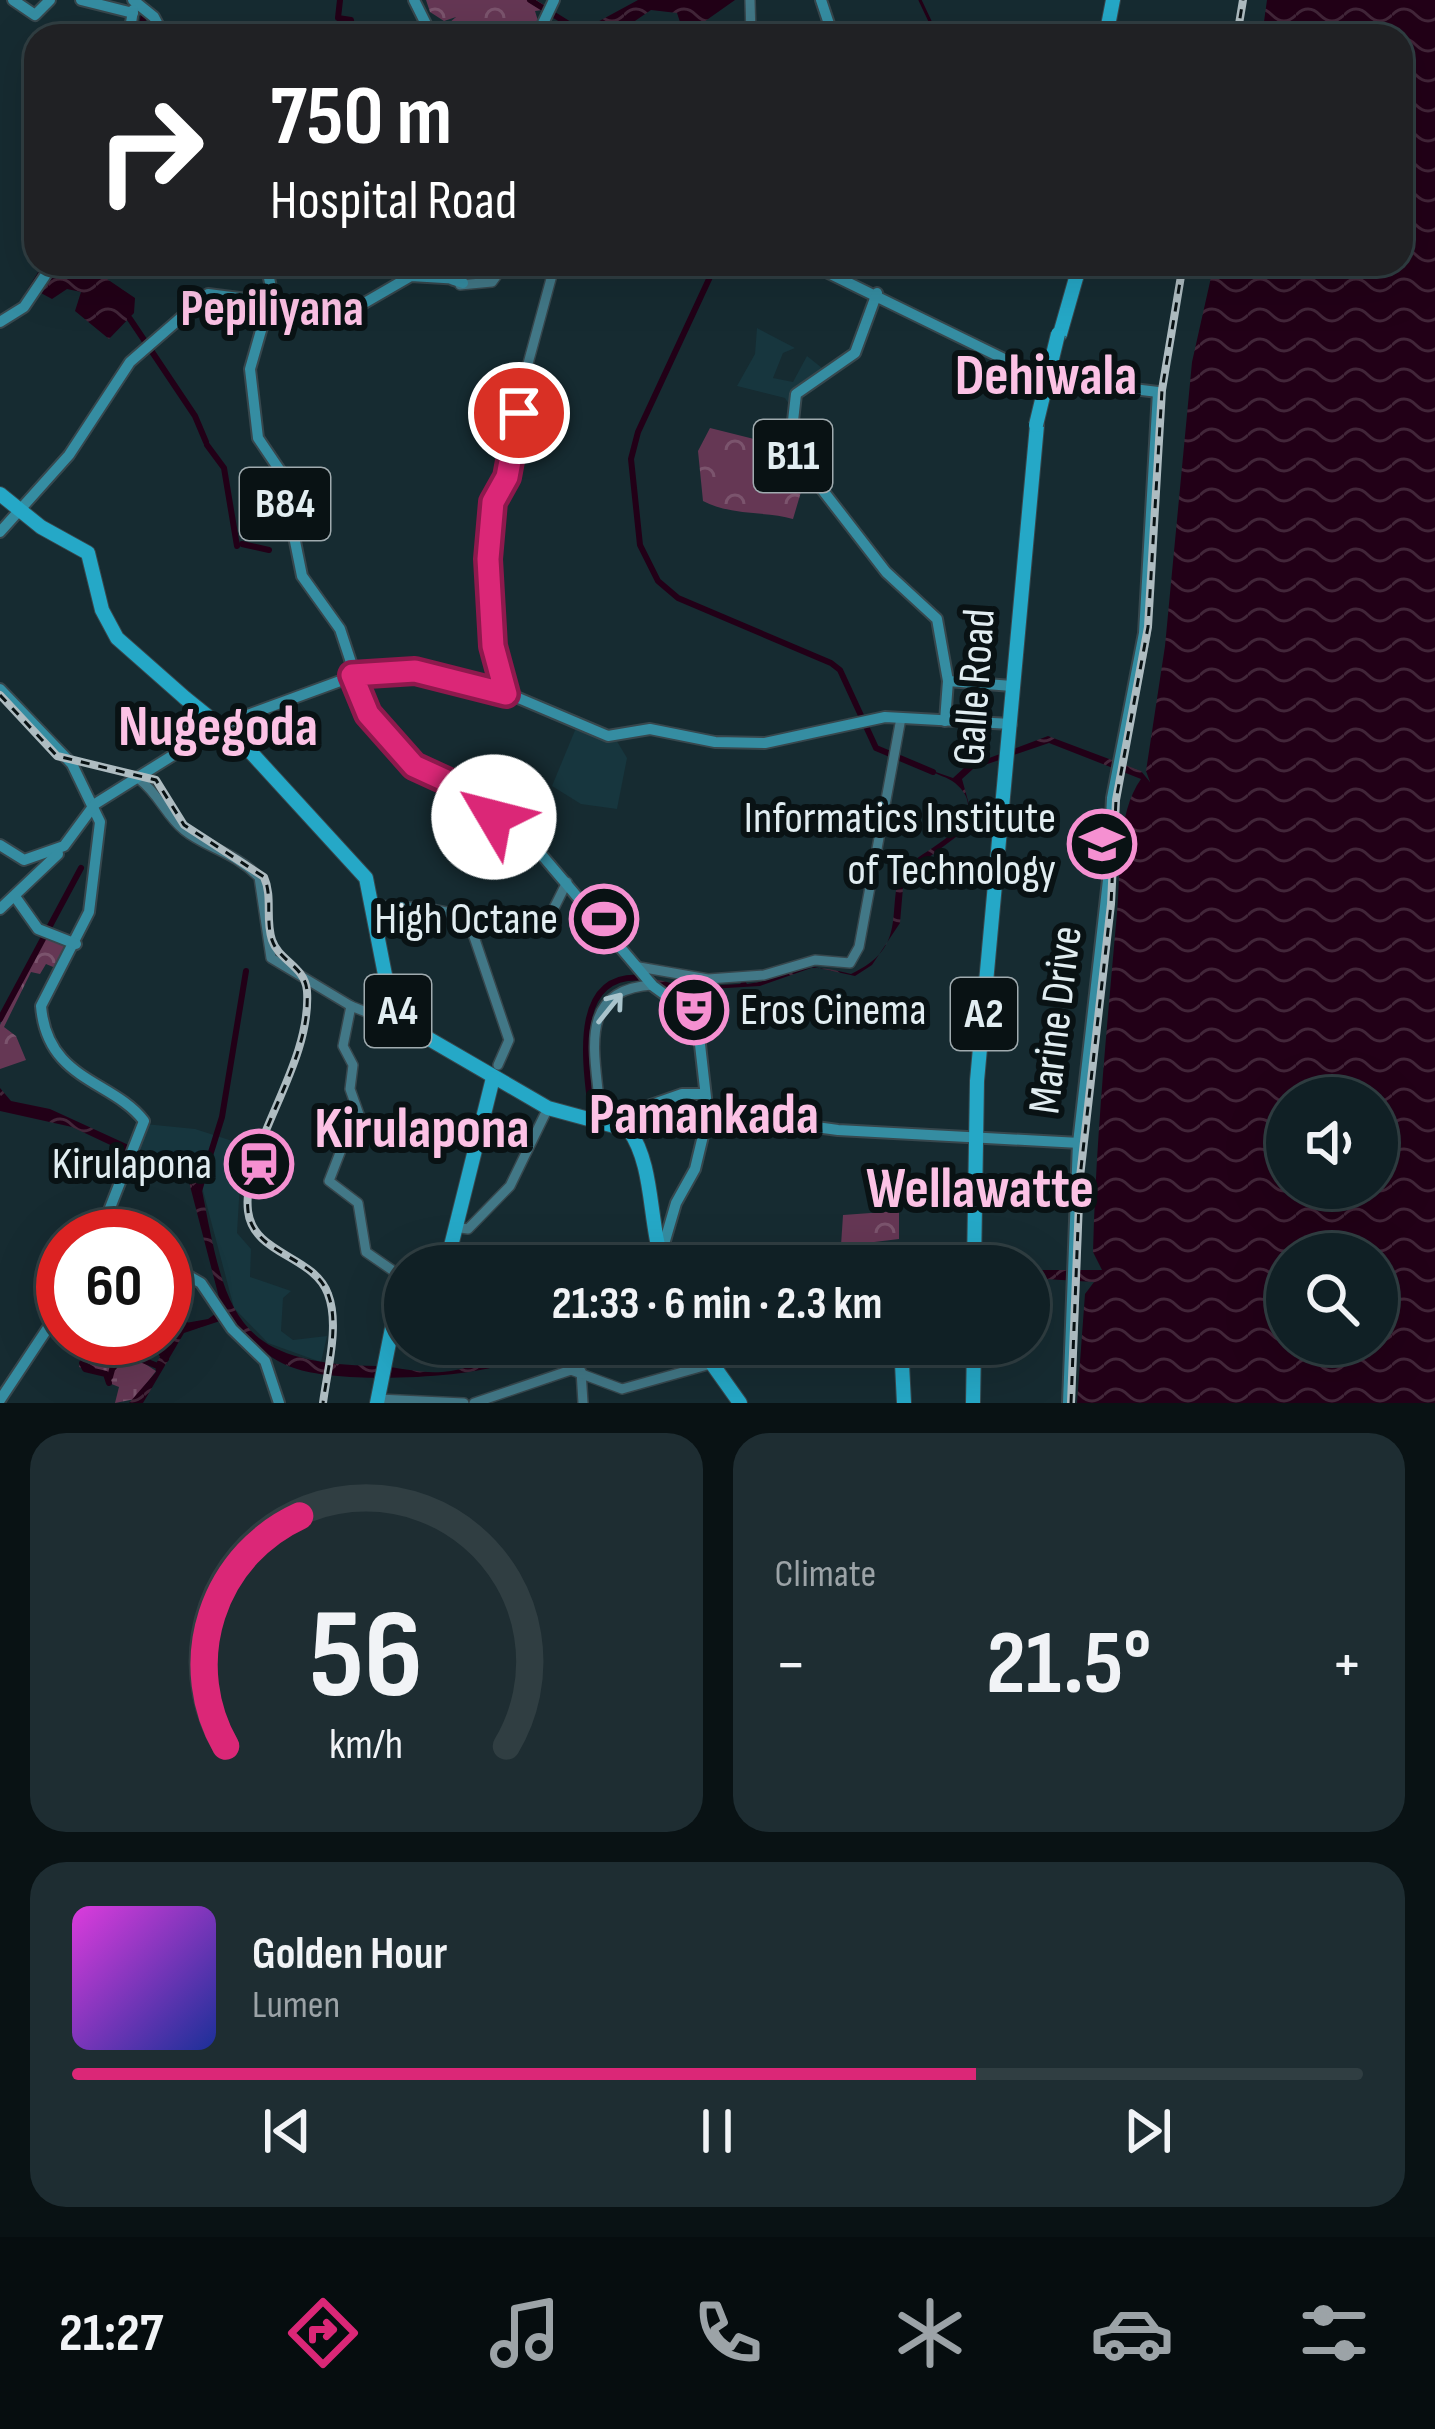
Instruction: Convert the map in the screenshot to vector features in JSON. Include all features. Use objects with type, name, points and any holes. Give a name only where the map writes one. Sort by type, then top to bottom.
[{"type":"highway","name":"Galle Road","points":[[1010,725],[1036,429],[1074,276]]},
{"type":"highway","name":"Galle Road","points":[[974,1245],[975,1140],[986,988],[1036,429]]},
{"type":"highway","name":"A4","points":[[0,494],[88,554],[102,610],[116,637],[249,751]]},
{"type":"highway","name":"A4","points":[[180,693],[249,751],[361,869],[374,902],[386,986],[397,1010],[418,1034],[547,1110],[624,1127]]},
{"type":"highway","name":"A4","points":[[374,902],[387,994],[411,1030],[564,1114],[597,1121]]},
{"type":"highway","points":[[454,1245],[493,1077]]},
{"type":"highway","points":[[624,1127],[640,1150],[660,1245]]},
{"type":"highway","points":[[902,1365],[904,1403]]},
{"type":"highway","points":[[973,1403],[974,1365]]},
{"type":"highway","points":[[713,1367],[741,1403]]},
{"type":"main road","points":[[14,0],[35,15],[50,0]]},
{"type":"main road","points":[[80,0],[135,4],[161,24]]},
{"type":"main road","points":[[0,322],[24,307],[45,276]]},
{"type":"main road","name":"B84","points":[[267,276],[268,311],[250,369],[258,438],[279,465],[302,575],[340,629],[368,714],[414,766],[462,788],[489,814],[514,825],[645,978],[694,1017],[707,1114],[692,1173],[660,1245]]},
{"type":"main road","points":[[0,532],[60,465],[130,362],[208,294],[224,293],[268,311],[314,320],[354,309],[410,276],[491,282],[496,276]]},
{"type":"main road","points":[[506,694],[488,600],[493,502],[507,477],[527,369],[552,276]]},
{"type":"main road","points":[[838,276],[1045,380]]},
{"type":"main road","name":"B11","points":[[877,293],[855,353],[810,380],[793,399],[790,448],[886,572],[937,619],[948,681]]},
{"type":"main road","points":[[1036,429],[1060,329]]},
{"type":"main road","name":"Marine Drive","points":[[1045,380],[1158,392],[1147,610],[1118,770],[1079,1143],[1068,1403]]},
{"type":"main road","points":[[0,908],[16,898],[64,846],[95,804],[222,726],[352,675],[415,671],[506,694],[608,736],[650,729],[709,741],[765,742],[901,718],[1010,725]]},
{"type":"main road","points":[[945,721],[948,681],[1012,686]]},
{"type":"main road","points":[[0,689],[72,764],[95,804],[100,827],[94,853],[95,893],[76,944],[43,999],[44,1025],[69,1064],[142,1117],[134,1153],[110,1209]]},
{"type":"main road","points":[[597,1121],[598,1069],[591,1048],[598,1021],[618,995],[645,978],[727,979],[764,975],[815,960],[850,963],[859,946],[901,718]]},
{"type":"main road","points":[[139,779],[159,794],[185,831],[215,844],[253,871],[263,886],[268,955],[351,1006],[411,1030]]},
{"type":"main road","points":[[0,844],[20,859],[49,860]]},
{"type":"main road","points":[[374,902],[507,924],[523,913],[549,918],[566,882]]},
{"type":"main road","points":[[16,898],[44,932],[76,944]]},
{"type":"main road","points":[[467,916],[506,1032],[508,1046],[493,1077]]},
{"type":"main road","points":[[351,1006],[343,1046],[353,1065],[350,1089],[362,1123],[341,1150],[329,1181],[358,1203],[366,1252],[384,1264]]},
{"type":"main road","points":[[624,1127],[680,1095],[702,1094]]},
{"type":"main road","points":[[460,1227],[468,1228],[500,1200],[547,1110]]},
{"type":"main road","points":[[707,1114],[838,1130],[1079,1143]]},
{"type":"main road","points":[[192,1278],[268,1366],[278,1403]]},
{"type":"main road","points":[[0,1400],[36,1346]]},
{"type":"main road","points":[[475,1403],[564,1371],[581,1371],[620,1390],[713,1367]]},
{"type":"main road","points":[[581,1371],[583,1403]]},
{"type":"main road","points":[[385,1389],[464,1403]]},
{"type":"shaded area","points":[[757,328],[795,348],[783,353],[773,378],[793,382],[807,356],[827,372],[790,406],[785,398],[737,386],[755,354]]},
{"type":"shaded area","points":[[576,728],[615,738],[627,758],[617,809],[581,804],[552,786]]},
{"type":"shaded area","points":[[145,1124],[195,1129],[248,1146],[241,1166],[237,1233],[251,1249],[250,1277],[291,1291],[283,1298],[281,1331],[293,1340],[327,1336],[321,1362],[268,1343],[234,1308],[201,1183],[182,1168],[138,1148]]},
{"type":"green space","points":[[426,0],[536,0],[550,9],[535,11],[536,24],[448,24],[456,17],[444,21],[430,12]]},
{"type":"green space","points":[[710,428],[790,448],[812,480],[801,492],[793,519],[703,501],[698,451]]},
{"type":"green space","points":[[43,935],[70,944],[58,969],[46,964],[40,974],[31,972],[4,1027],[16,1036],[26,1060],[0,1069],[0,1025]]},
{"type":"green space","points":[[899,1211],[899,1239],[841,1245],[843,1215]]},
{"type":"green space","points":[[147,1365],[156,1371],[135,1399],[115,1403],[119,1387],[109,1383],[110,1375],[79,1367]]},
{"type":"water","points":[[638,0],[735,0],[701,24],[679,24],[677,13],[651,10],[631,24],[594,24]]},
{"type":"water","points":[[1267,0],[1435,0],[1435,1403],[1077,1403],[1085,1294],[1094,1282],[1050,1279],[1050,1270],[1102,1270],[1093,1252],[1094,1209],[1121,844],[1127,809],[1141,779],[1049,743],[973,769],[962,779],[970,808],[960,834],[904,876],[900,923],[886,944],[901,870],[951,834],[968,810],[966,797],[955,783],[930,770],[953,778],[965,767],[1048,736],[1141,771],[1150,782],[1146,771],[1165,646],[1192,362],[1211,276],[1413,276],[1413,24],[1264,24]]},
{"type":"water","points":[[51,276],[106,276],[135,298],[134,313],[109,339],[75,311],[81,292],[67,289],[52,299],[39,292]]},
{"type":"water","points":[[880,954],[855,976],[820,968],[851,974]]},
{"type":"water","points":[[810,968],[760,986],[694,990],[667,988],[651,978],[687,987],[740,984],[744,979],[747,984]]},
{"type":"water","points":[[0,1088],[11,1101],[50,1109],[192,1174],[201,1185],[229,1298],[244,1323],[264,1342],[292,1355],[330,1363],[434,1372],[501,1365],[400,1378],[340,1376],[284,1364],[258,1347],[229,1318],[192,1330],[192,1322],[208,1319],[222,1309],[189,1182],[72,1127],[0,1111]]},
{"type":"water","points":[[155,1365],[165,1365],[143,1403],[129,1403],[156,1372]]},
{"type":"waterway","points":[[340,0],[338,18],[352,24]]},
{"type":"waterway","points":[[530,0],[569,24]]},
{"type":"waterway","points":[[920,0],[931,24]]},
{"type":"waterway","points":[[142,24],[144,14]]},
{"type":"waterway","points":[[28,294],[39,276]]},
{"type":"waterway","points":[[710,276],[638,432],[631,459],[640,545],[658,581],[678,598],[831,663],[840,670],[876,748],[933,772]]},
{"type":"waterway","points":[[130,319],[195,416],[206,442]]},
{"type":"waterway","points":[[207,445],[224,468],[237,546]]},
{"type":"waterway","points":[[242,544],[269,550]]},
{"type":"waterway","points":[[0,1019],[81,868]]},
{"type":"waterway","points":[[198,1194],[222,1117],[246,971]]},
{"type":"waterway","points":[[592,1118],[586,1051],[593,1006],[603,990],[620,980],[645,978]]},
{"type":"waterway","points":[[92,1369],[82,1363],[85,1369],[106,1374],[109,1383]]},
{"type":"waterway","points":[[110,1377],[113,1365]]},
{"type":"railway","points":[[1239,24],[1243,0]]},
{"type":"railway","points":[[1071,1403],[1080,1177],[1111,904],[1116,800],[1148,627],[1162,390],[1181,276]]},
{"type":"railway","points":[[0,695],[57,756],[156,780],[184,825],[264,877],[272,940],[305,982],[306,1020],[255,1160],[248,1211],[261,1237],[310,1271],[328,1294],[333,1334],[323,1403]]},
{"type":"place","name":"Informatics Institute of Technology","points":[[1102,844]]},
{"type":"place","name":"High Octane","points":[[604,919]]},
{"type":"place","name":"Eros Cinema","points":[[694,1010]]},
{"type":"place","name":"Kirulapona","points":[[259,1164]]},
{"type":"district","name":"Pepiliyana","points":[[272,309]]},
{"type":"district","name":"Dehiwala","points":[[1046,377]]},
{"type":"district","name":"Nugegoda","points":[[218,728]]},
{"type":"district","name":"Pamankada","points":[[704,1116]]},
{"type":"district","name":"Kirulapona","points":[[422,1130]]},
{"type":"district","name":"Wellawatte","points":[[980,1190]]},
{"type":"route","points":[[494,817],[462,788],[414,766],[368,714],[352,675],[415,671],[506,694],[493,646],[488,559],[493,502],[507,477],[508,451],[519,413]]}]
